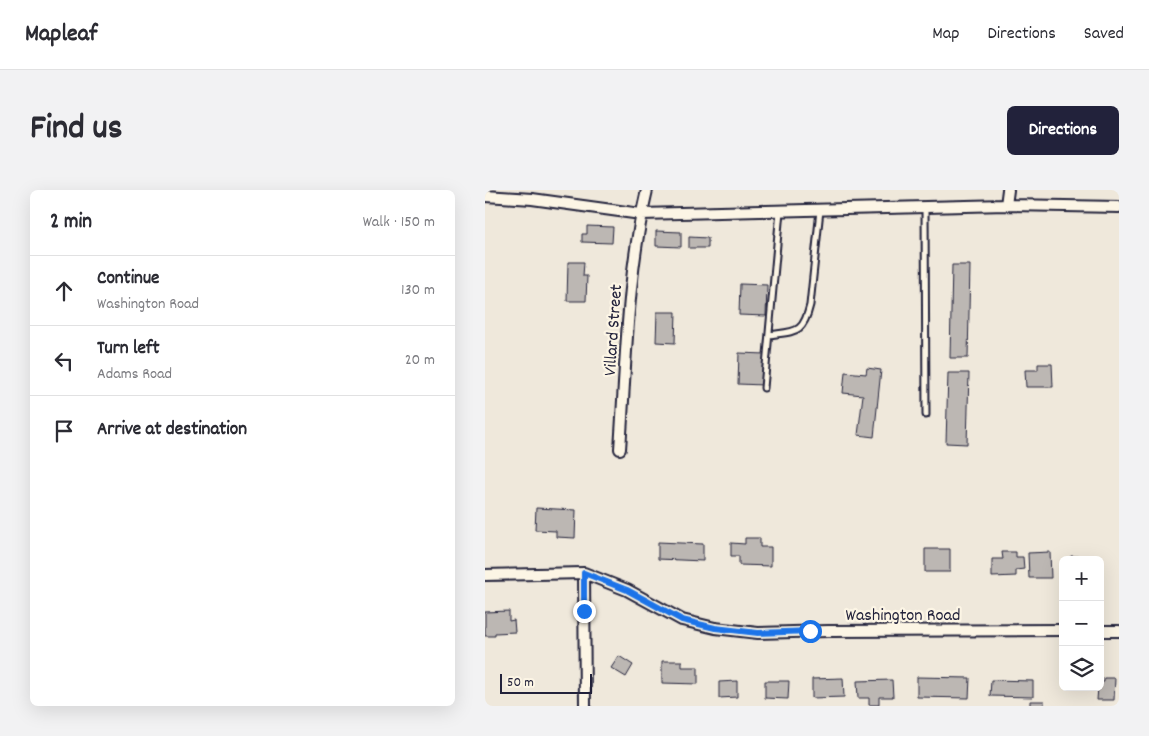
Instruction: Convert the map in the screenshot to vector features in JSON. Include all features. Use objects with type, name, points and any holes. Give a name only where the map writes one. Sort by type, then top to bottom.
[{"type":"street","name":"Villard Street","points":[[620,450],[633,272],[641,214],[647,190]]},
{"type":"street","points":[[1006,205],[1008,190]]},
{"type":"street","points":[[485,196],[532,199],[641,214],[1006,205],[1119,207]]},
{"type":"street","points":[[584,573],[585,706]]},
{"type":"street","name":"Washington Road","points":[[485,574],[584,573],[627,590],[682,620],[715,628],[758,633],[828,630],[1059,630]]},
{"type":"street","points":[[1104,630],[1119,631]]},
{"type":"lane","points":[[925,207],[926,415]]},
{"type":"lane","points":[[769,335],[793,332],[801,328],[806,320],[810,305],[820,210]]},
{"type":"lane","points":[[764,388],[780,211]]},
{"type":"building","points":[[587,226],[613,227],[612,243],[582,242],[582,234],[587,234]]},
{"type":"building","points":[[656,231],[681,232],[681,247],[656,246]]},
{"type":"building","points":[[689,237],[708,238],[708,248],[689,248]]},
{"type":"building","points":[[568,262],[584,262],[583,276],[587,276],[586,301],[567,301]]},
{"type":"building","points":[[952,265],[970,265],[968,358],[950,358]]},
{"type":"building","points":[[740,284],[767,285],[766,316],[739,315]]},
{"type":"building","points":[[657,312],[676,312],[675,343],[656,342]]},
{"type":"building","points":[[739,353],[765,354],[764,385],[738,384]]},
{"type":"building","points":[[1038,364],[1052,364],[1053,387],[1026,387],[1025,370],[1038,370]]},
{"type":"building","points":[[867,368],[881,370],[874,437],[858,435],[863,395],[843,393],[845,372],[866,374]]},
{"type":"building","points":[[948,373],[969,373],[967,444],[946,443]]},
{"type":"building","points":[[536,508],[576,510],[575,538],[556,537],[556,531],[535,530]]},
{"type":"building","points":[[745,538],[760,538],[760,547],[771,547],[771,566],[739,565],[739,556],[731,556],[731,543],[745,544]]},
{"type":"building","points":[[658,542],[703,544],[703,561],[658,559]]},
{"type":"building","points":[[925,549],[950,549],[950,572],[925,572]]},
{"type":"building","points":[[1002,552],[1016,552],[1016,557],[1023,557],[1024,569],[1016,570],[1016,576],[992,577],[992,559],[1003,559]]},
{"type":"building","points":[[1050,552],[1051,578],[1029,578],[1028,553]]},
{"type":"building","points":[[509,611],[509,621],[514,620],[515,632],[495,633],[495,636],[485,636],[485,612]]},
{"type":"building","points":[[619,656],[633,665],[626,677],[611,668]]},
{"type":"building","points":[[662,661],[682,661],[682,667],[698,667],[698,684],[662,683]]},
{"type":"building","points":[[917,677],[970,678],[969,698],[917,697]]},
{"type":"building","points":[[843,678],[844,697],[812,698],[812,679]]},
{"type":"building","points":[[1104,678],[1115,678],[1114,700],[1097,700],[1098,691],[1104,691]]},
{"type":"building","points":[[892,680],[893,697],[879,697],[879,705],[869,705],[869,698],[858,698],[857,681]]},
{"type":"building","points":[[991,680],[1033,681],[1033,697],[990,696]]},
{"type":"building","points":[[737,681],[737,697],[719,698],[719,682]]},
{"type":"building","points":[[765,681],[789,681],[788,699],[765,698]]},
{"type":"building","points":[[1030,701],[1044,701],[1044,706],[1030,706]]},
{"type":"route","points":[[584,611],[584,573],[627,590],[682,620],[715,628],[758,633],[810,631]]}]
